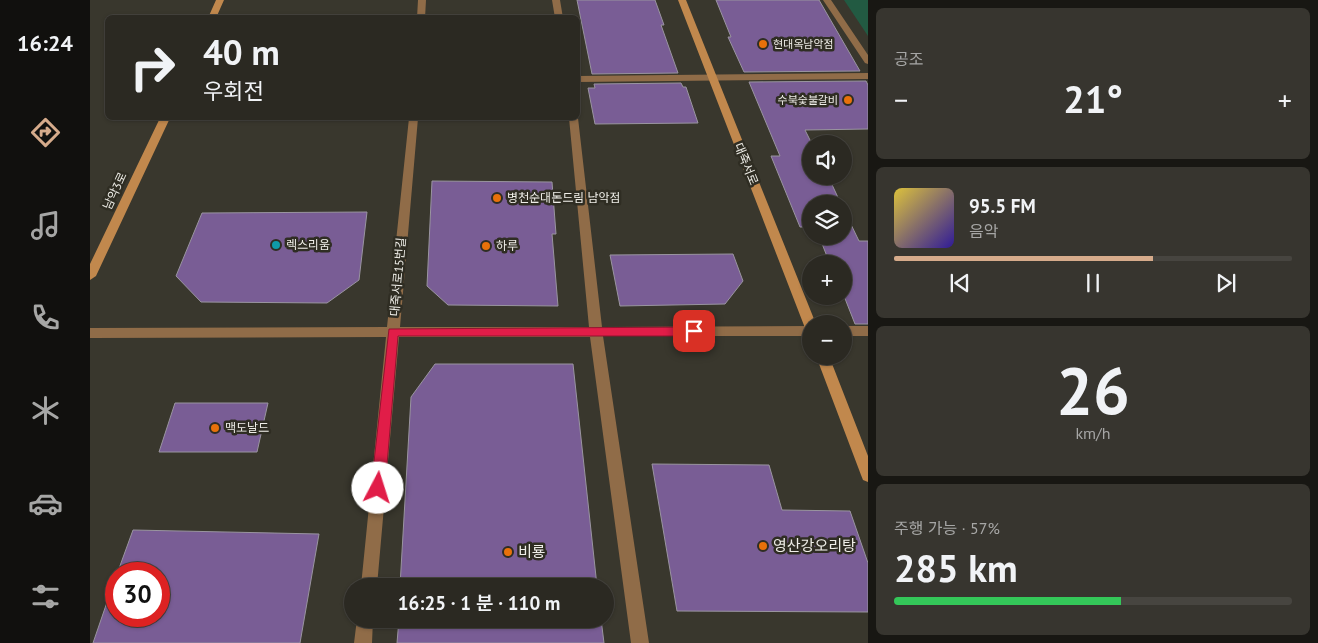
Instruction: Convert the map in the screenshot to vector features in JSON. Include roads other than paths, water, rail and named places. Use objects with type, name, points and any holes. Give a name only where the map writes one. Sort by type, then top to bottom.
[{"type":"street","points":[[213,15],[220,0]]},
{"type":"street","points":[[421,15],[422,0]]},
{"type":"street","points":[[556,0],[558,15]]},
{"type":"street","name":"대죽서로","points":[[682,0],[805,315]]},
{"type":"street","points":[[827,0],[868,61]]},
{"type":"street","points":[[580,79],[868,76]]},
{"type":"street","name":"남악3로","points":[[90,276],[164,120]]},
{"type":"street","name":"대죽서로15번길","points":[[370,578],[413,120]]},
{"type":"street","points":[[573,120],[596,332],[640,643]]},
{"type":"street","points":[[90,333],[802,330]]},
{"type":"street","points":[[852,331],[868,331]]},
{"type":"street","points":[[825,365],[868,475]]},
{"type":"street","points":[[363,643],[365,628]]},
{"type":"place","name":"현대옥남악점","points":[[763,44]]},
{"type":"place","name":"수북숯불갈비","points":[[848,100]]},
{"type":"place","name":"병천순대돈드림 남악점","points":[[497,198]]},
{"type":"place","name":"렉스리움","points":[[276,245]]},
{"type":"place","name":"하루","points":[[486,246]]},
{"type":"place","name":"맥도날드","points":[[215,428]]},
{"type":"place","name":"영산강오리탕","points":[[763,546]]},
{"type":"place","name":"비룡","points":[[508,552]]}]
